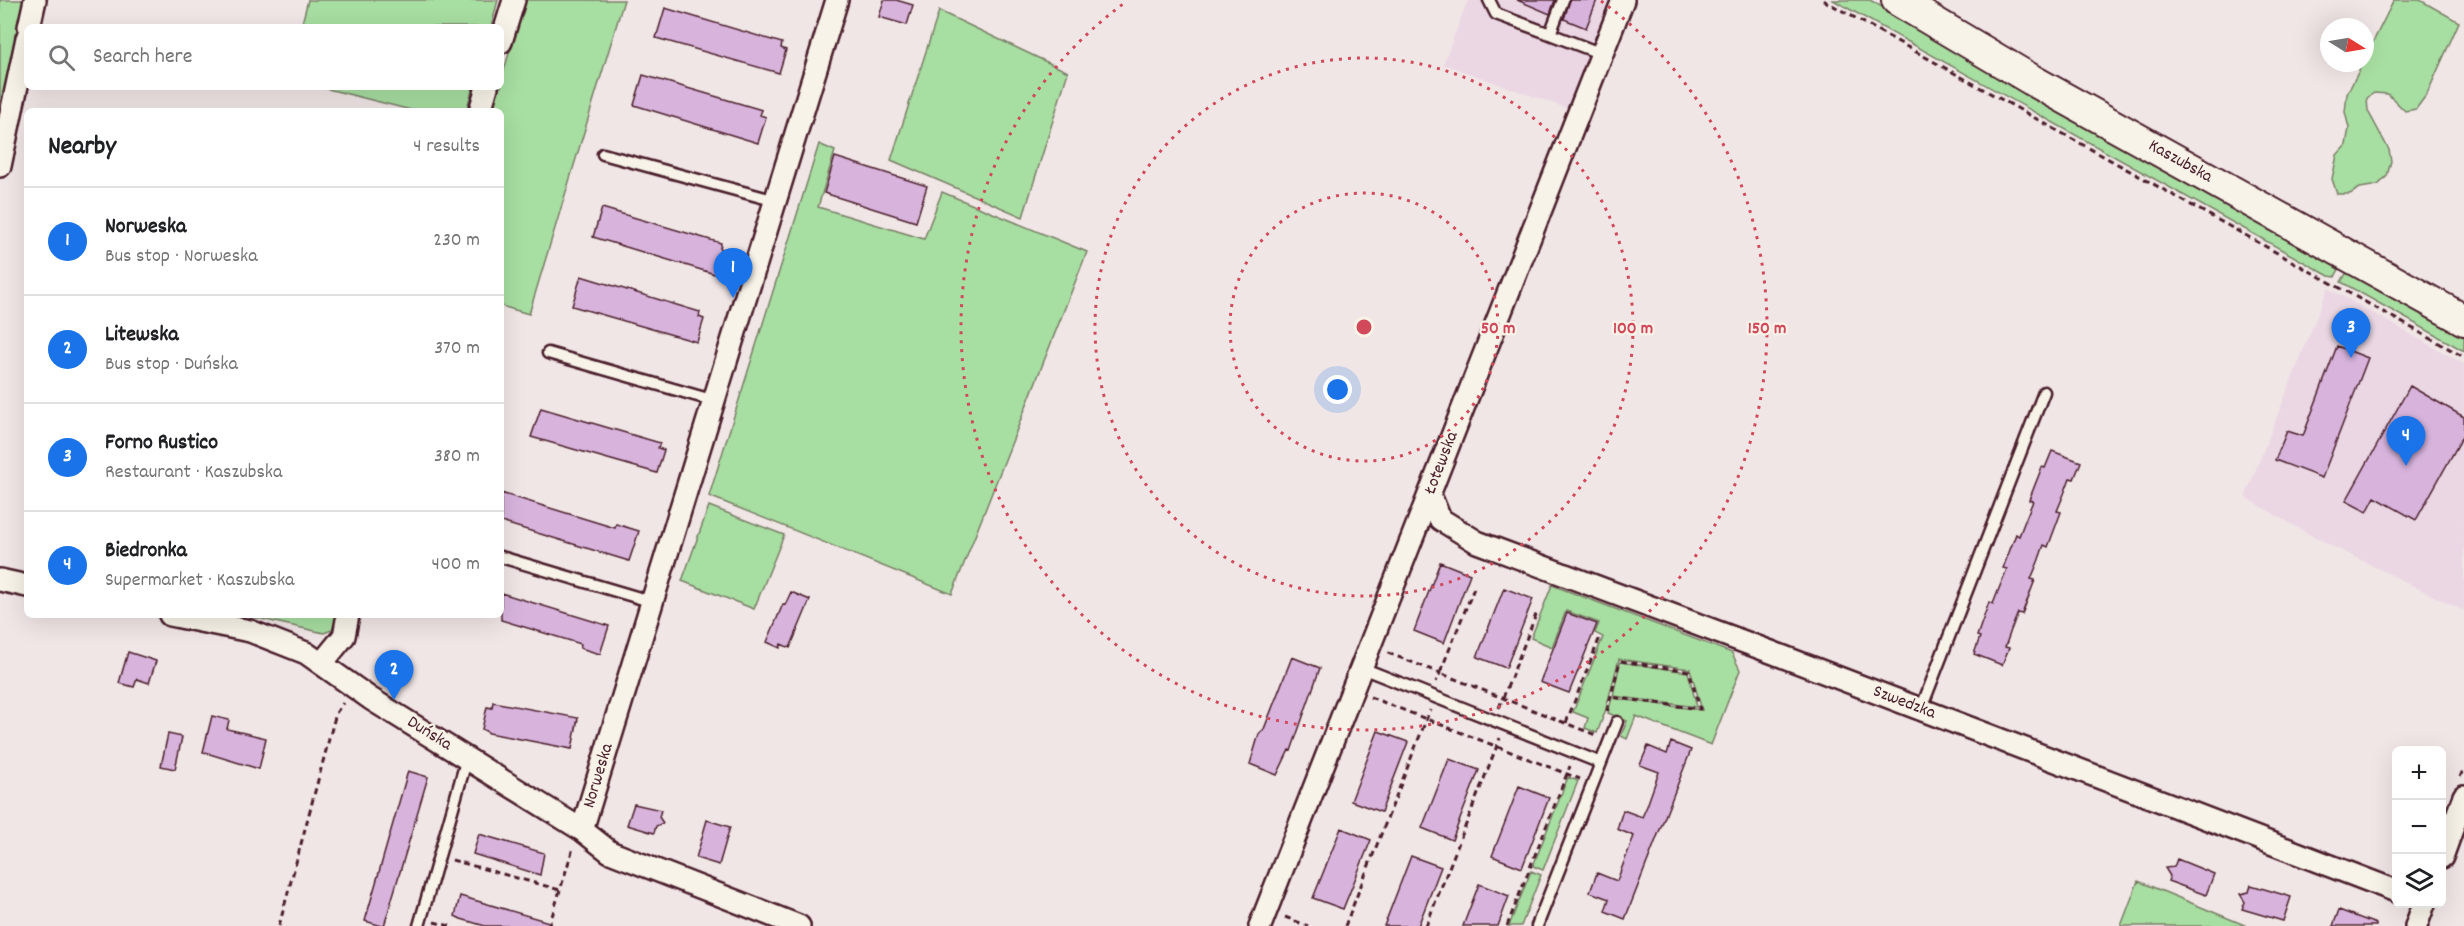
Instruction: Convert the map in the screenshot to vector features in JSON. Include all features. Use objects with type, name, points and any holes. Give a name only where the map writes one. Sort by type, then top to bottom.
[{"type":"main road","name":"Kaszubska","points":[[1897,0],[2042,86],[2464,320]]},
{"type":"street","points":[[31,24],[35,0]]},
{"type":"street","points":[[504,32],[514,0]]},
{"type":"street","name":"Norweska","points":[[579,836],[716,401],[837,0]]},
{"type":"street","name":"Łotewska","points":[[1260,926],[1623,0]]},
{"type":"street","points":[[0,166],[24,52]]},
{"type":"street","points":[[481,108],[486,90]]},
{"type":"street","name":"Szwedzka","points":[[1430,495],[1440,519],[1477,542],[2392,889]]},
{"type":"street","points":[[0,580],[24,585]]},
{"type":"street","name":"Duńska","points":[[184,618],[266,636],[306,653],[467,758],[579,836],[610,852],[800,926]]},
{"type":"street","points":[[322,663],[344,636],[347,618]]},
{"type":"street","points":[[2443,854],[2464,796]]},
{"type":"street","points":[[2416,926],[2422,908]]},
{"type":"lane","points":[[1489,0],[1496,14],[1602,54]]},
{"type":"lane","points":[[1550,34],[1563,0]]},
{"type":"lane","points":[[603,154],[776,201]]},
{"type":"lane","points":[[548,353],[716,401]]},
{"type":"lane","points":[[1921,709],[2044,392]]},
{"type":"lane","points":[[504,558],[653,602]]},
{"type":"lane","points":[[1362,668],[1601,763]]},
{"type":"lane","points":[[1537,926],[1617,722]]},
{"type":"lane","points":[[419,926],[467,758]]},
{"type":"path","points":[[1823,0],[2464,357]]},
{"type":"path","points":[[1440,673],[1474,588]]},
{"type":"path","points":[[1503,698],[1537,612]]},
{"type":"path","points":[[1566,723],[1600,638]]},
{"type":"path","points":[[1387,652],[1610,740]]},
{"type":"path","points":[[1604,720],[1620,661],[1689,671],[1700,709],[1611,697]]},
{"type":"path","points":[[279,926],[336,713],[354,686]]},
{"type":"path","points":[[1370,697],[1593,784]]},
{"type":"path","points":[[1345,926],[1426,719]]},
{"type":"path","points":[[1598,735],[1601,728]]},
{"type":"path","points":[[1426,926],[1497,747]]},
{"type":"path","points":[[1507,926],[1575,753]]},
{"type":"path","points":[[549,926],[579,836]]},
{"type":"path","points":[[439,856],[560,890]]},
{"type":"path","points":[[1281,915],[1308,926]]},
{"type":"shaded area","points":[[1468,0],[1613,0],[1569,109],[1443,64]]},
{"type":"shaded area","points":[[2328,288],[2464,364],[2464,611],[2310,535],[2245,497]]},
{"type":"green space","points":[[0,0],[25,0],[0,123]]},
{"type":"green space","points":[[308,0],[498,0],[492,24],[302,24]]},
{"type":"green space","points":[[525,0],[624,0],[529,314],[504,307],[504,108],[493,108],[498,90],[504,90],[504,70]]},
{"type":"green space","points":[[1833,0],[1870,0],[2340,267],[2335,277],[2329,276]]},
{"type":"green space","points":[[2394,0],[2420,0],[2459,22],[2427,94],[2416,109],[2405,111],[2388,94],[2374,93],[2367,98],[2368,111],[2389,150],[2391,161],[2387,176],[2378,185],[2360,188],[2350,194],[2337,194],[2332,179],[2337,155],[2346,145],[2349,128],[2345,112],[2347,94],[2358,72],[2374,72],[2374,40]]},
{"type":"green space","points":[[939,11],[1068,72],[1023,217],[891,160]]},
{"type":"green space","points":[[332,90],[472,90],[467,108],[403,108]]},
{"type":"green space","points":[[819,144],[835,151],[818,207],[924,239],[942,192],[1087,252],[952,594],[709,496]]},
{"type":"green space","points":[[2354,268],[2464,331],[2464,351],[2341,282],[2347,272]]},
{"type":"green space","points":[[709,506],[784,535],[754,609],[682,581]]},
{"type":"green space","points":[[1552,585],[1732,653],[1740,670],[1711,745],[1636,716],[1627,739],[1621,736],[1627,721],[1608,713],[1612,698],[1702,710],[1690,669],[1619,659],[1597,733],[1585,728],[1588,718],[1573,712],[1603,637],[1595,633],[1599,623],[1566,611],[1552,647],[1531,638]]},
{"type":"green space","points":[[257,618],[341,618],[337,628],[324,633]]},
{"type":"green space","points":[[1620,662],[1688,672],[1697,707],[1613,696]]},
{"type":"green space","points":[[1568,777],[1578,781],[1543,870],[1533,866]]},
{"type":"green space","points":[[1531,871],[1541,875],[1521,926],[1509,926]]},
{"type":"green space","points":[[2138,881],[2247,926],[2121,926]]},
{"type":"building","points":[[884,0],[896,0],[913,5],[907,25],[879,17]]},
{"type":"building","points":[[1517,0],[1555,0],[1550,14]]},
{"type":"building","points":[[1570,0],[1597,0],[1586,28],[1564,19]]},
{"type":"building","points":[[665,8],[782,43],[781,48],[786,50],[779,73],[656,38]]},
{"type":"building","points":[[643,75],[762,110],[760,115],[766,117],[758,143],[634,105]]},
{"type":"building","points":[[835,157],[927,186],[916,222],[824,193]]},
{"type":"building","points":[[602,208],[721,243],[720,248],[725,250],[718,275],[593,237]]},
{"type":"building","points":[[581,276],[700,312],[699,317],[704,319],[697,342],[572,306]]},
{"type":"building","points":[[2337,346],[2368,358],[2322,478],[2275,460],[2287,431],[2303,436]]},
{"type":"building","points":[[2410,386],[2464,417],[2464,434],[2416,520],[2375,497],[2367,512],[2346,501]]},
{"type":"building","points":[[541,408],[660,443],[658,448],[664,450],[657,473],[531,437]]},
{"type":"building","points":[[2052,451],[2081,462],[2074,479],[2070,478],[2057,511],[2061,512],[2048,547],[2044,545],[2031,579],[2035,580],[2022,614],[2018,613],[2011,630],[2005,647],[2009,648],[2002,665],[1974,654],[1980,637],[1977,636],[1989,602],[1993,604],[2007,569],[2003,568],[2016,534],[2019,536],[2033,501],[2029,500],[2042,467],[2045,468]]},
{"type":"building","points":[[504,494],[615,528],[616,524],[639,531],[629,561],[504,523]]},
{"type":"building","points":[[1440,562],[1470,574],[1444,643],[1414,631]]},
{"type":"building","points":[[1504,588],[1533,599],[1506,668],[1477,657]]},
{"type":"building","points":[[791,592],[810,600],[790,648],[781,644],[780,648],[767,642],[783,604],[785,605]]},
{"type":"building","points":[[504,594],[609,626],[600,654],[580,648],[581,644],[501,620],[504,618]]},
{"type":"building","points":[[1567,613],[1597,624],[1569,693],[1540,682]]},
{"type":"building","points":[[128,652],[156,661],[149,683],[137,679],[134,687],[119,683]]},
{"type":"building","points":[[1292,657],[1320,668],[1291,751],[1289,750],[1277,775],[1250,764],[1259,734],[1264,729]]},
{"type":"building","points":[[493,702],[578,718],[572,749],[489,733],[482,729],[487,707],[492,708]]},
{"type":"building","points":[[212,716],[229,720],[227,729],[266,738],[259,769],[203,752]]},
{"type":"building","points":[[1378,731],[1408,742],[1381,812],[1351,801]]},
{"type":"building","points":[[168,734],[182,737],[175,769],[161,766]]},
{"type":"building","points":[[1671,742],[1691,750],[1625,919],[1605,911],[1609,899],[1590,892],[1597,873],[1617,881],[1634,836],[1617,829],[1623,810],[1642,817],[1659,772],[1640,765],[1648,746],[1667,754]]},
{"type":"building","points":[[1449,759],[1479,770],[1452,840],[1422,828]]},
{"type":"building","points":[[408,771],[428,777],[384,926],[382,926],[365,921]]},
{"type":"building","points":[[1519,786],[1549,798],[1522,868],[1492,856]]},
{"type":"building","points":[[634,804],[661,810],[659,817],[663,823],[656,826],[654,833],[627,825]]},
{"type":"building","points":[[707,820],[730,827],[719,865],[696,858]]},
{"type":"building","points":[[1341,828],[1371,840],[1343,909],[1313,898]]},
{"type":"building","points":[[479,834],[544,853],[540,875],[473,854]]},
{"type":"building","points":[[1411,856],[1441,867],[1418,926],[1384,926]]},
{"type":"building","points":[[2177,859],[2214,874],[2206,895],[2168,881],[2170,876],[2165,868],[2174,867]]},
{"type":"building","points":[[1479,884],[1509,896],[1498,926],[1463,926]]},
{"type":"building","points":[[2251,885],[2291,897],[2283,921],[2242,909],[2245,902],[2240,894],[2249,892]]},
{"type":"building","points":[[460,896],[549,922],[548,926],[485,926],[461,919],[455,916]]},
{"type":"building","points":[[2339,910],[2376,924],[2376,926],[2333,926]]},
{"type":"place","name":"Norweska","points":[[733,298]]},
{"type":"place","name":"Forno Rustico","points":[[2351,358]]},
{"type":"place","name":"Biedronka","points":[[2406,466]]},
{"type":"place","name":"Litewska","points":[[394,700]]}]
